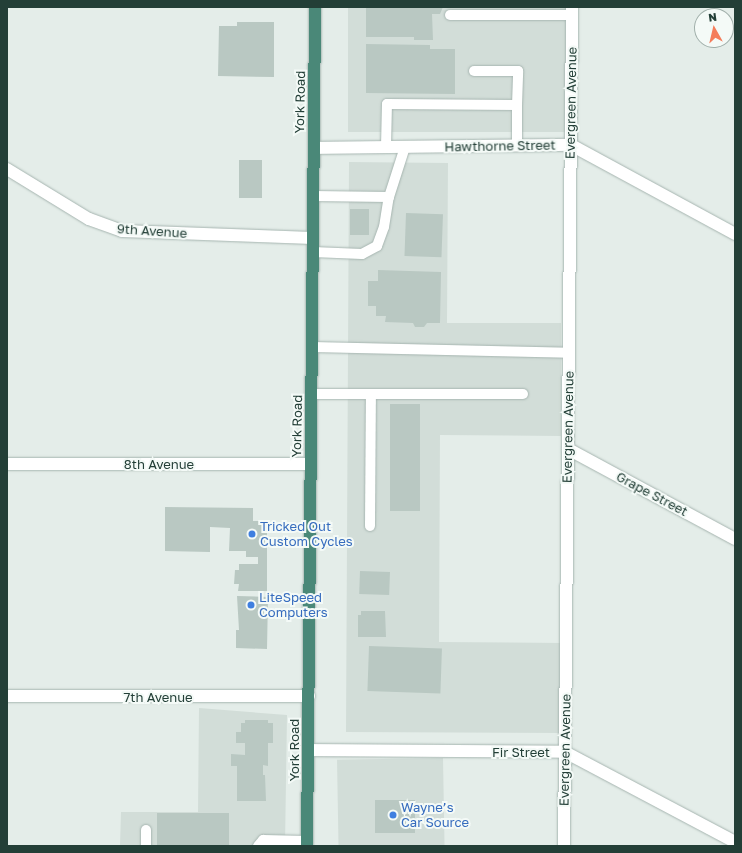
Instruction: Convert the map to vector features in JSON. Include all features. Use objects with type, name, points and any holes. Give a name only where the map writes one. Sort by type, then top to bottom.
[{"type":"highway","name":"York Road","points":[[307,843],[312,394],[314,7]]},
{"type":"street","name":"Evergreen Avenue","points":[[564,846],[572,11]]},
{"type":"street","name":"Hawthorne Street","points":[[314,148],[571,144],[735,234]]},
{"type":"street","name":"9th Avenue","points":[[7,169],[89,219],[122,231],[313,238]]},
{"type":"street","name":"Grape Street","points":[[568,449],[735,539]]},
{"type":"street","name":"8th Avenue","points":[[7,464],[311,464]]},
{"type":"street","name":"7th Avenue","points":[[7,696],[308,696]]},
{"type":"street","name":"Fir Street","points":[[308,750],[565,752],[735,842]]},
{"type":"lane","points":[[450,15],[572,11]]},
{"type":"lane","points":[[474,71],[518,72],[516,145]]},
{"type":"lane","points":[[386,147],[387,104],[517,105]]},
{"type":"lane","points":[[313,252],[362,254],[370,251],[381,238],[389,197],[405,147]]},
{"type":"lane","points":[[313,196],[389,197]]},
{"type":"lane","points":[[312,347],[569,353]]},
{"type":"lane","points":[[312,394],[523,394]]},
{"type":"lane","points":[[370,526],[371,394]]},
{"type":"lane","points":[[146,830],[146,846]]},
{"type":"lane","points":[[258,846],[263,840],[307,843]]},
{"type":"shaded area","points":[[348,7],[567,7],[567,132],[348,132]]},
{"type":"shaded area","points":[[349,162],[448,163],[447,323],[561,323],[561,436],[440,435],[439,642],[563,643],[562,733],[346,732]]},
{"type":"shaded area","points":[[199,708],[287,715],[285,846],[120,846],[121,812],[198,812]]},
{"type":"shaded area","points":[[443,758],[445,846],[339,846],[337,760]]},
{"type":"building","points":[[443,7],[440,14],[432,14],[433,40],[414,40],[414,37],[366,37],[366,8]]},
{"type":"building","points":[[237,22],[274,22],[274,77],[218,76],[219,26],[237,26]]},
{"type":"building","points":[[366,44],[430,45],[430,49],[455,49],[455,94],[366,93]]},
{"type":"building","points":[[239,160],[262,160],[262,198],[239,198]]},
{"type":"building","points":[[350,209],[369,209],[369,235],[350,235]]},
{"type":"building","points":[[406,213],[443,214],[441,257],[404,256]]},
{"type":"building","points":[[378,270],[441,272],[440,323],[427,323],[424,327],[415,327],[413,323],[385,322],[386,316],[376,316],[376,306],[368,306],[368,281],[378,281]]},
{"type":"building","points":[[390,404],[420,404],[420,511],[390,511]]},
{"type":"building","points":[[165,507],[253,508],[253,521],[267,521],[267,591],[238,591],[239,584],[234,584],[235,570],[239,570],[239,564],[258,564],[258,557],[246,557],[246,551],[229,551],[230,528],[210,527],[210,552],[165,551]]},
{"type":"building","points":[[360,571],[390,572],[389,595],[359,594]]},
{"type":"building","points":[[237,596],[268,597],[267,649],[236,648],[236,630],[239,630]]},
{"type":"building","points":[[361,611],[385,611],[386,637],[358,637],[358,615],[361,615]]},
{"type":"building","points":[[369,646],[442,649],[440,694],[367,691]]},
{"type":"building","points":[[245,720],[268,720],[268,723],[273,723],[273,743],[268,743],[268,766],[263,765],[266,801],[237,801],[237,766],[231,766],[231,754],[245,755],[245,743],[236,743],[236,732],[241,732],[241,723],[245,723]]},
{"type":"building","points":[[375,800],[415,800],[415,833],[375,833]]},
{"type":"building","points":[[157,813],[229,813],[229,846],[157,846]]},
{"type":"place","name":"Tricked Out Custom Cycles","points":[[252,534]]},
{"type":"place","name":"LiteSpeed Computers","points":[[251,605]]},
{"type":"place","name":"Wayne’s Car Source","points":[[393,815]]}]
